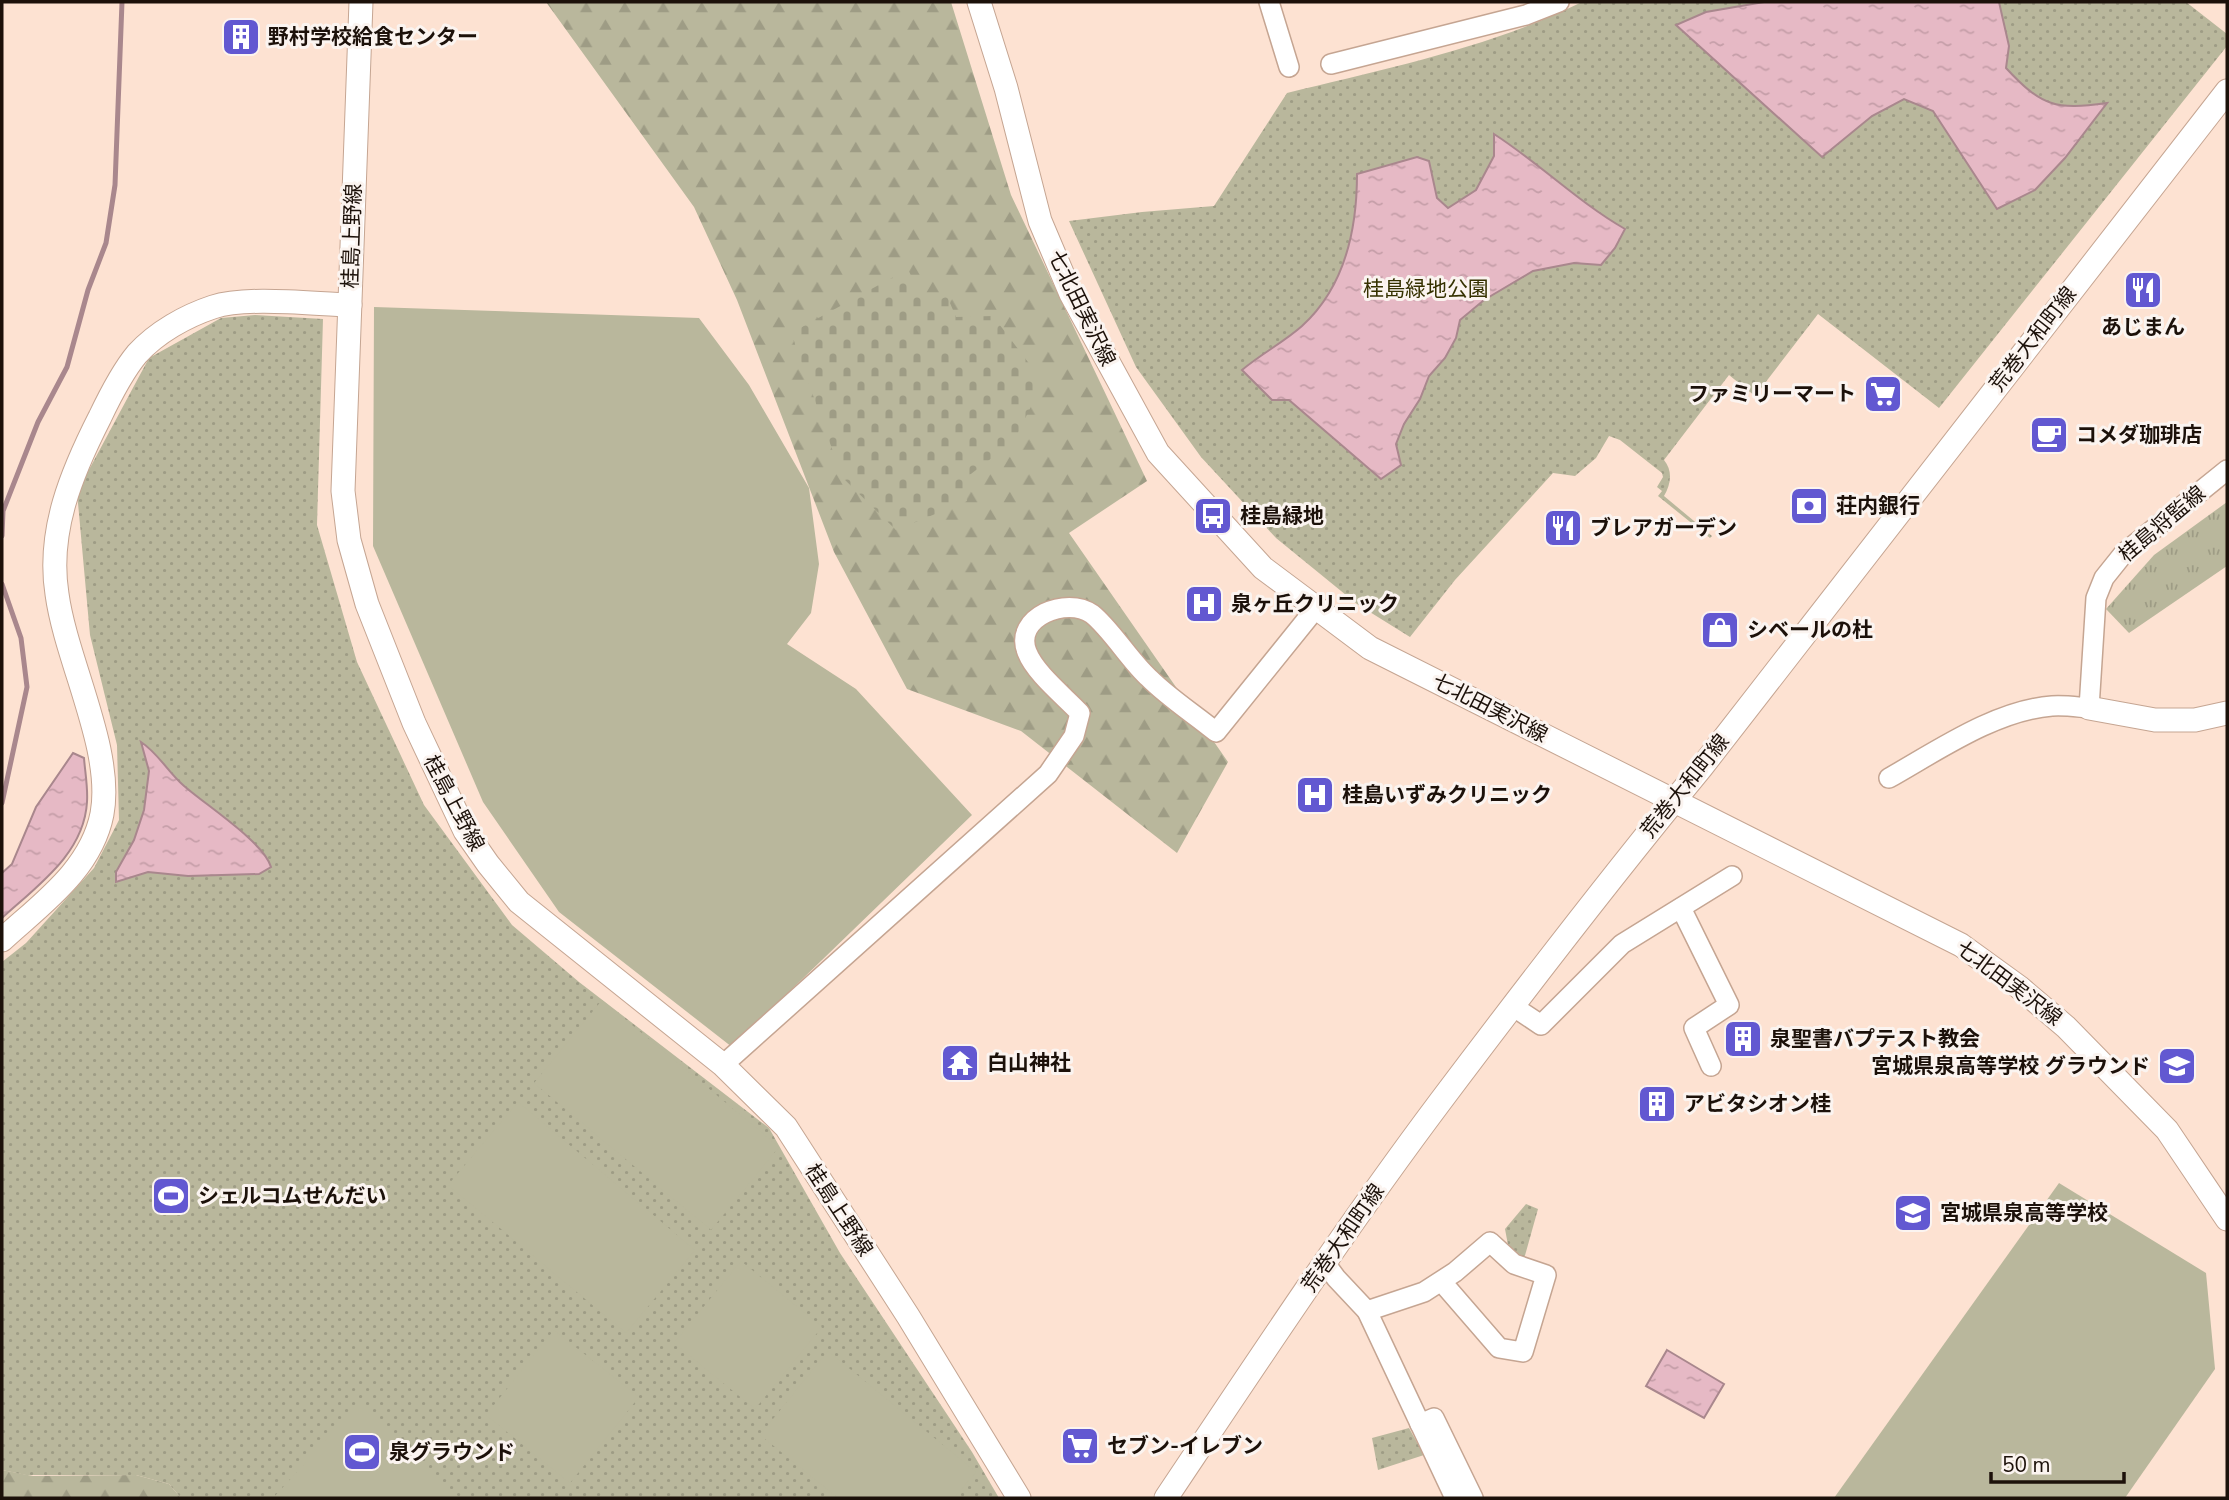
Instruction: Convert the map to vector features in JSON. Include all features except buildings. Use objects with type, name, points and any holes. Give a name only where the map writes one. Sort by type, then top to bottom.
[{"type":"street","name":"桂島上野線","points":[[361,2],[343,491],[349,540],[367,604],[410,714],[465,831],[519,902],[723,1065],[786,1127],[908,1316],[1019,1498]]},
{"type":"street","name":"七北田実沢線","points":[[979,2],[1006,88],[1041,221],[1071,294],[1158,453],[1263,568],[1370,648],[1961,945],[2019,987],[2066,1027],[2167,1129],[2227,1219]]},
{"type":"street","points":[[1269,2],[1289,67]]},
{"type":"street","points":[[1331,64],[1501,22],[1559,2]]},
{"type":"street","name":"荒巻大和町線","points":[[1166,1498],[1325,1263],[1439,1103],[2227,91]]},
{"type":"street","points":[[2,940],[69,878],[85,856],[101,817],[105,794],[103,773],[56,592],[55,555],[68,486],[85,446],[120,379],[138,353],[157,336],[179,321],[215,306],[258,302],[350,305]]},
{"type":"street","name":"桂島将監線","points":[[2090,708],[2096,598],[2104,578],[2124,552],[2227,470]]},
{"type":"street","points":[[723,1065],[1048,774],[1074,736],[1080,713],[1037,668],[1027,652],[1025,640],[1031,624],[1041,615],[1055,608],[1068,607],[1077,607],[1091,614],[1149,678],[1216,732],[1316,608]]},
{"type":"street","points":[[1889,778],[1962,736],[2013,714],[2051,706],[2090,708],[2155,720],[2195,720],[2227,713]]},
{"type":"street","points":[[1514,1007],[1541,1025],[1622,944],[1732,876]]},
{"type":"street","points":[[1681,908],[1729,1005],[1694,1028],[1711,1066]]},
{"type":"street","points":[[1367,1311],[1424,1292],[1490,1242],[1514,1264],[1546,1275],[1523,1352],[1499,1348],[1441,1281]]},
{"type":"street","points":[[1325,1263],[1367,1311],[1455,1498]]},
{"type":"street","points":[[1420,1424],[1434,1418],[1473,1498]]},
{"type":"green space","points":[[546,2],[951,2],[1011,195],[1147,481],[1069,533],[1228,762],[1177,853],[1021,731],[907,689],[834,552],[737,300],[694,207]]},
{"type":"green space","name":"桂島緑地公園","points":[[1582,2],[2186,2],[2227,34],[2227,46],[1939,408],[1818,314],[1755,396],[1729,375],[1664,460],[1670,478],[1664,496],[1712,536],[1710,538],[1658,496],[1662,491],[1657,487],[1663,477],[1662,473],[1620,440],[1609,436],[1596,458],[1575,476],[1553,473],[1455,580],[1410,637],[1357,604],[1276,538],[1201,457],[1136,367],[1069,221],[1214,206],[1287,93],[1474,44],[1547,18]]},
{"type":"green space","points":[[908,269],[925,307],[947,296],[956,317],[993,316],[1043,382],[1014,441],[963,480],[967,501],[896,530],[842,477],[791,333]]},
{"type":"green space","points":[[374,307],[699,318],[749,385],[809,488],[819,564],[811,613],[787,644],[856,689],[972,815],[732,1047],[559,912],[483,802],[373,546]]},
{"type":"green space","points":[[255,315],[323,319],[317,525],[357,662],[424,805],[512,925],[579,982],[769,1128],[840,1253],[972,1452],[999,1498],[181,1498],[169,1484],[136,1475],[26,1475],[2,1470],[2,962],[26,943],[94,868],[119,820],[117,745],[90,635],[77,492],[149,358],[221,318]]},
{"type":"green space","points":[[2227,502],[2227,566],[2129,633],[2106,609],[2154,555]]},
{"type":"green space","points":[[602,1000],[779,1147],[711,1230],[534,1083]]},
{"type":"green space","points":[[518,1102],[695,1250],[626,1333],[448,1185]]},
{"type":"green space","points":[[2059,1183],[2206,1273],[2215,1369],[2125,1498],[1834,1498]]},
{"type":"green space","points":[[1526,1204],[1538,1209],[1524,1259],[1508,1245],[1505,1229]]},
{"type":"green space","points":[[741,1261],[822,1327],[755,1409],[674,1343]]},
{"type":"green space","points":[[554,1330],[639,1397],[570,1483],[486,1415]]},
{"type":"green space","points":[[828,1351],[976,1472],[954,1498],[838,1498],[760,1435]]},
{"type":"green space","name":"泉グラウンド","points":[[358,1405],[460,1498],[273,1498]]},
{"type":"green space","points":[[1409,1428],[1424,1455],[1378,1470],[1372,1438]]},
{"type":"green space","points":[[2,1470],[33,1476],[136,1475],[169,1484],[181,1498],[2,1498]]},
{"type":"water","points":[[1764,2],[1999,2],[2009,46],[2006,68],[2019,81],[2040,98],[2051,103],[2075,106],[2107,103],[2065,158],[2035,190],[1997,209],[1933,111],[1904,99],[1872,116],[1822,157],[1676,25],[1706,12]]},
{"type":"water","points":[[1494,134],[1591,207],[1625,229],[1615,248],[1601,265],[1574,263],[1533,271],[1484,300],[1460,320],[1456,338],[1445,358],[1429,376],[1420,399],[1404,424],[1396,444],[1401,465],[1381,479],[1289,400],[1272,400],[1242,370],[1302,326],[1329,294],[1346,256],[1351,236],[1357,174],[1417,157],[1429,161],[1437,198],[1448,208],[1476,190],[1494,156]]},
{"type":"water","points":[[141,742],[183,785],[246,835],[266,857],[271,867],[259,874],[188,876],[148,872],[116,882],[116,872],[134,840],[144,810],[149,771]]},
{"type":"water","points":[[73,753],[84,758],[87,791],[84,821],[77,838],[57,867],[2,918],[2,873],[12,864],[36,807]]},
{"type":"water","points":[[1667,1350],[1724,1384],[1704,1418],[1646,1386]]},
{"type":"waterway","points":[[2,536],[3,511],[38,422],[67,367],[88,290],[106,243],[115,185],[122,2]]},
{"type":"waterway","points":[[2,584],[21,638],[27,687],[2,803]]},
{"type":"place","name":"野村学校給食センター","points":[[241,37]]},
{"type":"place","name":"あじまん","points":[[2143,290]]},
{"type":"place","name":"ファミリーマート","points":[[1883,394]]},
{"type":"place","name":"コメダ珈琲店","points":[[2049,435]]},
{"type":"place","name":"荘内銀行","points":[[1809,506]]},
{"type":"place","name":"桂島緑地","points":[[1213,516]]},
{"type":"place","name":"ブレアガーデン","points":[[1563,528]]},
{"type":"place","name":"泉ヶ丘クリニック","points":[[1204,604]]},
{"type":"place","name":"シベールの杜","points":[[1720,630]]},
{"type":"place","name":"桂島いずみクリニック","points":[[1315,795]]},
{"type":"place","name":"泉聖書バプテスト教会","points":[[1743,1039]]},
{"type":"place","name":"白山神社","points":[[960,1063]]},
{"type":"place","name":"宮城県泉高等学校 グラウンド","points":[[2177,1066]]},
{"type":"place","name":"アビタシオン桂","points":[[1657,1104]]},
{"type":"place","name":"シェルコムせんだい","points":[[171,1196]]},
{"type":"place","name":"宮城県泉高等学校","points":[[1913,1213]]},
{"type":"place","name":"セブン-イレブン","points":[[1080,1446]]},
{"type":"place","name":"泉グラウンド","points":[[362,1452]]}]
